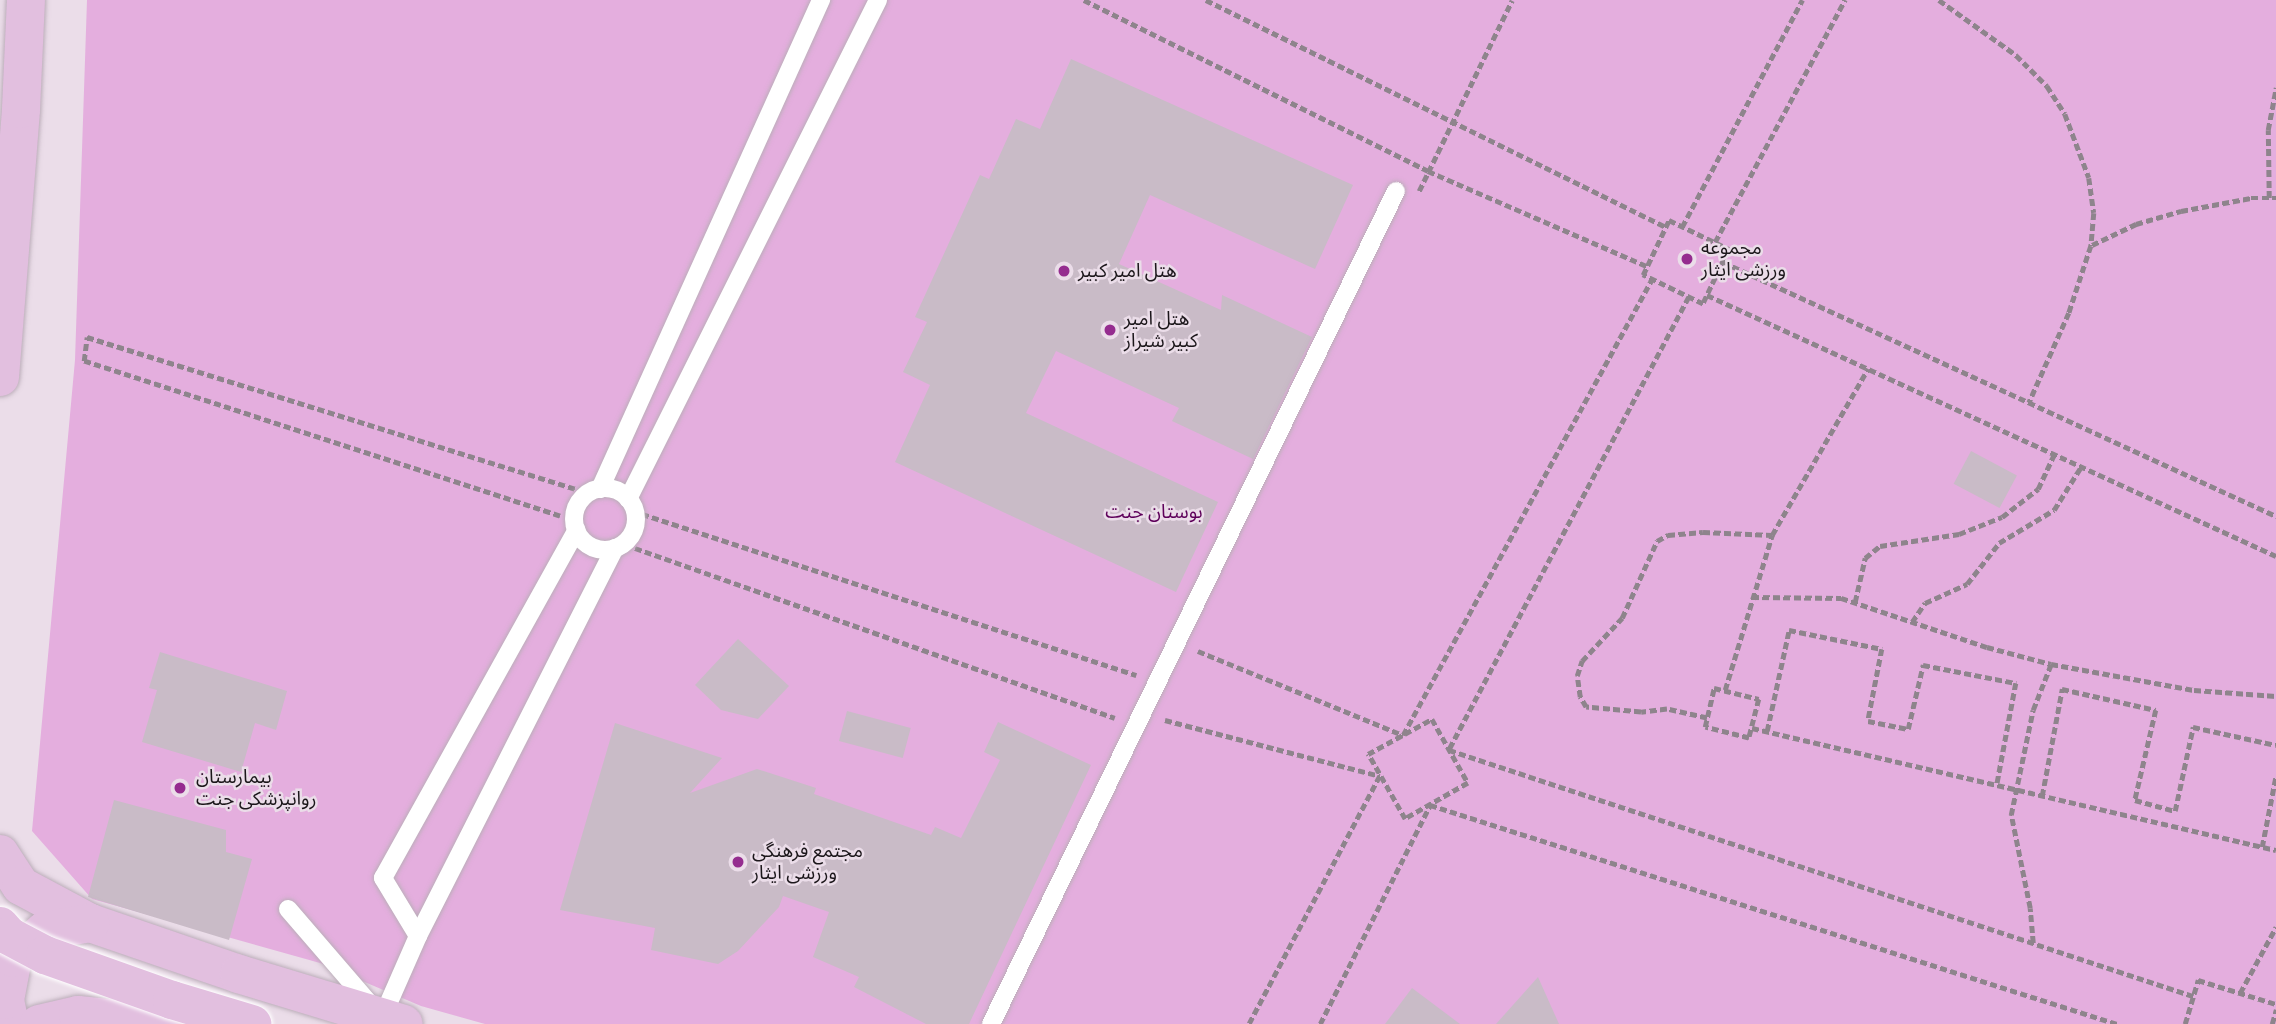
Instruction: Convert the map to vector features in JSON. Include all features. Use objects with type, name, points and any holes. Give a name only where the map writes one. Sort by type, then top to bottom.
[{"type":"main road","points":[[0,377],[21,109],[26,0]]},
{"type":"main road","points":[[0,854],[21,886],[90,923],[393,1021]]},
{"type":"main road","points":[[10,1024],[5,1000],[13,958],[44,931],[90,923]]},
{"type":"main road","points":[[0,926],[9,936],[45,955],[172,1000],[251,1024]]},
{"type":"main road","points":[[39,1024],[78,1015],[169,1024]]},
{"type":"lane","points":[[418,936],[383,878],[576,525],[580,502],[595,491],[821,0]]},
{"type":"lane","points":[[393,1021],[418,936],[620,546],[634,532],[632,505],[877,0]]},
{"type":"lane","points":[[991,1024],[1396,191]]},
{"type":"lane","points":[[595,491],[615,490],[632,505]]},
{"type":"lane","points":[[576,525],[589,545],[599,549],[620,546]]},
{"type":"lane","points":[[288,909],[393,1021]]},
{"type":"path","points":[[1084,0],[1428,171],[1647,266]]},
{"type":"path","points":[[1206,0],[1666,227]]},
{"type":"path","points":[[1682,227],[1802,0]]},
{"type":"path","points":[[1715,242],[1845,0]]},
{"type":"path","points":[[1939,0],[2016,55],[2046,86],[2065,114],[2089,177],[2094,213],[2091,246],[2069,313],[2029,402]]},
{"type":"path","points":[[2269,198],[2267,130],[2276,88]]},
{"type":"path","points":[[2091,246],[2136,224],[2181,211],[2251,198],[2276,198]]},
{"type":"path","points":[[1669,220],[1729,248],[1703,304],[1643,275],[1647,266],[1669,220]]},
{"type":"path","points":[[1723,262],[2276,516]]},
{"type":"path","points":[[1403,735],[1652,279]]},
{"type":"path","points":[[1707,295],[2276,556]]},
{"type":"path","points":[[1449,750],[1689,297]]},
{"type":"path","points":[[576,525],[84,361],[87,337],[595,491]]},
{"type":"path","points":[[1725,690],[1772,535],[1868,369]]},
{"type":"path","points":[[1855,602],[1864,558],[1880,546],[1959,534],[2002,517],[2038,489],[2053,454]]},
{"type":"path","points":[[1912,622],[1925,603],[1967,584],[1999,543],[2054,510],[2081,467]]},
{"type":"path","points":[[632,505],[1136,674],[1132,685]]},
{"type":"path","points":[[1707,718],[1667,709],[1641,712],[1586,707],[1580,697],[1577,676],[1582,661],[1622,618],[1657,541],[1668,535],[1703,532],[1772,535]]},
{"type":"path","points":[[620,546],[1118,719],[1122,708]]},
{"type":"path","points":[[1752,597],[1841,598],[1987,648],[2051,664],[2194,690],[2276,696]]},
{"type":"path","points":[[1767,731],[1789,630],[1882,649],[1868,721],[1908,729],[1923,664],[2016,683],[1997,785]]},
{"type":"path","points":[[1197,650],[1403,735]]},
{"type":"path","points":[[2033,943],[2030,908],[2011,815],[2033,710],[2051,664]]},
{"type":"path","points":[[1714,688],[1725,690],[1759,699],[1748,738],[1704,727],[1714,688]]},
{"type":"path","points":[[2042,796],[2062,689],[2156,710],[2135,800],[2175,811],[2193,727],[2276,745]]},
{"type":"path","points":[[1162,719],[1380,775]]},
{"type":"path","points":[[1432,719],[1449,750],[1468,783],[1405,819],[1368,754],[1432,719]]},
{"type":"path","points":[[1752,728],[2276,850]]},
{"type":"path","points":[[1449,750],[2193,996]]},
{"type":"path","points":[[1249,1024],[1380,775]]},
{"type":"path","points":[[2262,847],[2276,775]]},
{"type":"path","points":[[1320,1024],[1430,805]]},
{"type":"path","points":[[1430,805],[2117,1024]]},
{"type":"path","points":[[2240,993],[2276,928]]},
{"type":"path","points":[[2185,1024],[2198,980],[2276,1004]]},
{"type":"path","points":[[2272,1024],[2276,1010]]},
{"type":"green space","name":"بوستان جنت","points":[[87,0],[2276,0],[2276,1024],[485,1024],[421,1006],[320,963],[92,899],[32,831],[75,360]]},
{"type":"building","name":"هتل امیر کبیر شیراز","points":[[1071,59],[1353,185],[1315,269],[1150,195],[1119,264],[1221,310],[1222,295],[1312,337],[1253,459],[1172,421],[1179,408],[1056,351],[1026,413],[1218,502],[1176,592],[895,462],[930,385],[903,372],[927,322],[915,317],[980,175],[989,179],[1016,119],[1040,129]]},
{"type":"building","points":[[1971,451],[2017,475],[2000,508],[1954,484]]},
{"type":"building","points":[[738,639],[789,686],[758,719],[721,710],[695,685]]},
{"type":"building","points":[[160,652],[287,691],[276,730],[255,723],[241,772],[142,742],[157,690],[149,688]]},
{"type":"building","points":[[847,711],[911,728],[903,758],[839,741]]},
{"type":"building","name":"مجتمع فرهنگی ورزشی ایثار","points":[[998,722],[1091,765],[969,1024],[926,1024],[854,987],[859,977],[813,957],[829,912],[783,896],[779,907],[738,951],[718,964],[651,950],[655,928],[560,910],[615,723],[722,758],[690,793],[757,769],[816,788],[814,794],[931,835],[935,827],[961,838],[1000,760],[984,752]]},
{"type":"building","points":[[114,800],[226,830],[226,852],[252,859],[229,940],[88,897]]},
{"type":"building","points":[[1538,977],[1559,1024],[1496,1024]]},
{"type":"building","points":[[1412,988],[1460,1024],[1385,1024]]},
{"type":"place","name":"مجموعه ورزشی ایثار","points":[[1687,259]]},
{"type":"place","name":"هتل امیر کبیر","points":[[1064,271]]},
{"type":"place","name":"هتل امیر کبیر شیراز","points":[[1110,330]]},
{"type":"place","name":"بیمارستان روانپزشکی جنت","points":[[180,788]]},
{"type":"place","name":"مجتمع فرهنگی ورزشی ایثار","points":[[738,862]]}]
